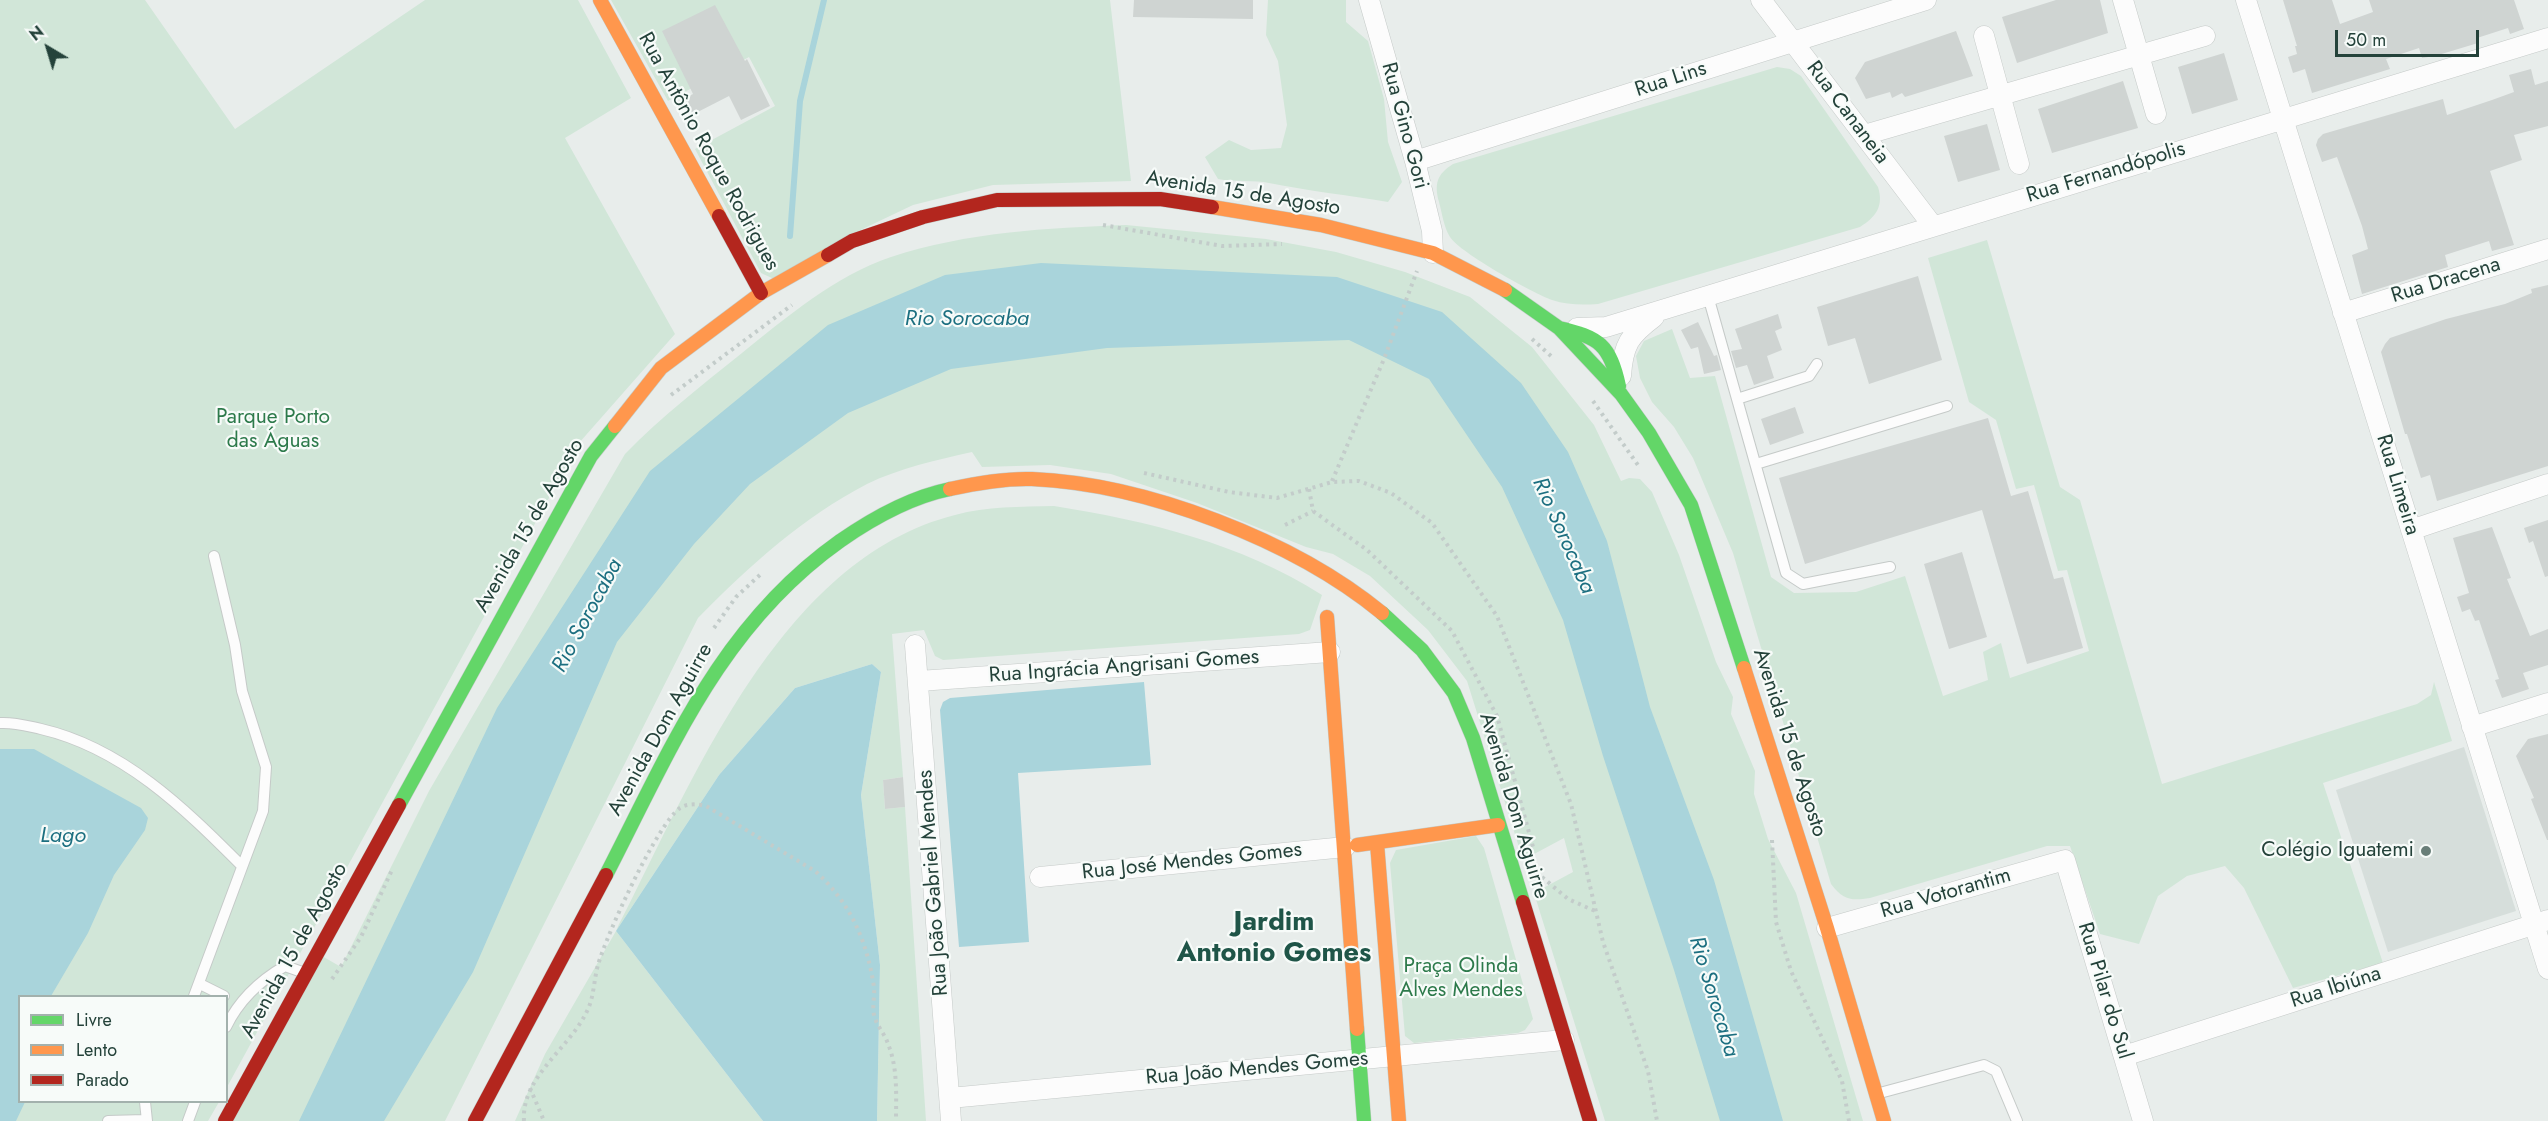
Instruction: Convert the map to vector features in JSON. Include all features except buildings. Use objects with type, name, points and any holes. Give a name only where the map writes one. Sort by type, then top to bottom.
[{"type":"main road","name":"Rua Antônio Roque Rodrigues","points":[[600,0],[761,293]]},
{"type":"main road","name":"Avenida 15 de Agosto","points":[[225,1121],[591,456],[661,368],[761,293],[852,241],[922,217],[997,200],[1160,199],[1321,225],[1432,253],[1507,292],[1559,328],[1579,338],[1604,364],[1621,394],[1649,433],[1691,505],[1827,928],[1884,1121]]},
{"type":"main road","name":"Avenida 15 de Agosto","points":[[1579,338],[1595,336],[1605,345],[1604,364]]},
{"type":"main road","name":"Avenida Dom Aguirre","points":[[475,1121],[585,916],[689,713],[724,657],[793,576],[860,525],[907,503],[975,482],[1027,478],[1115,491],[1246,531],[1322,568],[1394,620],[1448,682],[1473,738],[1590,1121]]},
{"type":"main road","points":[[1328,617],[1364,1121]]},
{"type":"main road","points":[[1345,847],[1498,825]]},
{"type":"main road","points":[[1377,843],[1399,1121]]},
{"type":"street","name":"Rua Gino Gori","points":[[1369,0],[1415,160],[1432,231],[1432,253]]},
{"type":"street","name":"Rua Cananeia","points":[[1761,0],[1933,226]]},
{"type":"street","name":"Rua Lins","points":[[1415,160],[1926,0]]},
{"type":"street","points":[[2123,0],[2156,114]]},
{"type":"street","name":"Rua Limeira","points":[[2246,0],[2472,727],[2541,923],[2548,969]]},
{"type":"street","points":[[1984,36],[2019,164]]},
{"type":"street","points":[[1864,135],[2205,36]]},
{"type":"street","name":"Rua Fernandópolis","points":[[1559,328],[1606,327],[2548,38]]},
{"type":"street","name":"Rua Dracena","points":[[2343,313],[2548,249]]},
{"type":"street","name":"Rua Fernandópolis","points":[[1604,364],[1632,334],[1665,309]]},
{"type":"street","points":[[1579,338],[1606,327]]},
{"type":"street","points":[[1621,394],[1623,356],[1632,334]]},
{"type":"street","points":[[2410,530],[2548,484]]},
{"type":"street","name":"Rua João Gabriel Mendes","points":[[915,645],[951,1121]]},
{"type":"street","name":"Rua Ingrácia Angrisani Gomes","points":[[919,681],[1330,652]]},
{"type":"street","points":[[2472,727],[2548,703]]},
{"type":"street","name":"Rua José Mendes Gomes","points":[[1040,878],[1345,847]]},
{"type":"street","name":"Rua Votorantim","points":[[1827,928],[2065,860]]},
{"type":"street","name":"Rua Pilar do Sul","points":[[2065,860],[2143,1121]]},
{"type":"street","name":"Rua Ibiúna","points":[[2124,1056],[2541,923]]},
{"type":"street","name":"Rua João Mendes Gomes","points":[[950,1098],[1564,1040]]},
{"type":"lane","points":[[1708,296],[1786,573],[1803,584],[1890,567]]},
{"type":"lane","points":[[1737,399],[1809,376],[1817,364]]},
{"type":"lane","points":[[1756,464],[1947,406]]},
{"type":"lane","points":[[194,995],[263,811],[266,766],[242,691],[235,645],[214,556]]},
{"type":"lane","points":[[0,723],[10,722],[64,735],[132,768],[186,809],[241,865]]},
{"type":"lane","points":[[228,1024],[245,996],[285,966],[306,973]]},
{"type":"lane","points":[[200,984],[221,995]]},
{"type":"lane","points":[[228,999],[239,1005]]},
{"type":"lane","points":[[1876,1094],[1984,1065],[1990,1066],[1996,1071],[2017,1121]]},
{"type":"lane","points":[[108,1121],[146,1120],[145,1103]]},
{"type":"lane","points":[[188,1121],[194,1103]]},
{"type":"path","points":[[1101,224],[1222,246],[1292,244]]},
{"type":"path","points":[[1332,482],[1384,358],[1418,268],[1429,273]]},
{"type":"path","points":[[666,398],[793,304]]},
{"type":"path","points":[[1530,338],[1556,361]]},
{"type":"path","points":[[1586,393],[1643,473]]},
{"type":"path","points":[[1138,471],[1229,492],[1277,498],[1332,482],[1359,481],[1391,493],[1432,523],[1497,616],[1571,804],[1603,942],[1648,1071],[1656,1121]]},
{"type":"path","points":[[710,634],[736,597],[770,566]]},
{"type":"path","points":[[524,1121],[523,1111],[530,1088],[568,1041],[589,1008],[598,964],[615,919],[643,864],[670,819],[681,808],[694,803],[706,806],[815,871],[830,884],[858,925],[871,965],[875,996],[874,1015],[889,1045],[896,1079],[896,1121]]},
{"type":"path","points":[[1772,838],[1776,922],[1791,971],[1842,1081],[1849,1121]]},
{"type":"path","points":[[329,984],[361,937],[394,863]]},
{"type":"path","points":[[530,1088],[544,1121]]},
{"type":"shaded area","name":"Colégio Iguatemi","points":[[2464,747],[2516,911],[2388,952],[2336,790]]},
{"type":"green space","name":"Parque Porto das Águas","points":[[0,0],[145,0],[235,129],[425,0],[578,0],[631,98],[565,138],[675,334],[579,443],[228,1085],[228,995],[18,995],[18,1103],[218,1103],[208,1121],[0,1121]]},
{"type":"green space","points":[[611,0],[1110,0],[1131,181],[993,185],[913,205],[850,235],[774,279],[761,273],[695,149],[775,106],[749,57],[668,101]]},
{"type":"green space","points":[[1268,0],[1346,0],[1346,22],[1368,41],[1384,99],[1388,142],[1402,182],[1388,202],[1263,182],[1218,179],[1205,157],[1229,140],[1251,150],[1281,148],[1287,125],[1278,61],[1266,35]]},
{"type":"green space","points":[[1777,67],[1790,69],[1801,76],[1878,187],[1880,200],[1877,210],[1860,227],[1598,304],[1569,304],[1543,296],[1467,253],[1450,237],[1443,220],[1437,185],[1443,172],[1453,164]]},
{"type":"green space","points":[[1126,225],[1266,239],[1336,252],[1405,272],[1470,297],[1532,347],[1594,425],[1621,481],[1629,478],[1640,479],[1652,492],[1679,555],[1716,662],[1733,697],[1731,714],[1755,771],[1754,794],[1768,839],[1796,893],[1863,1121],[1605,1121],[1534,893],[1573,872],[1564,838],[1523,860],[1467,681],[1428,630],[1370,576],[1333,554],[1306,547],[1197,503],[1111,474],[1050,465],[982,467],[972,452],[892,473],[843,497],[777,544],[698,618],[445,1121],[233,1121],[322,956],[341,967],[429,791],[625,454],[682,402],[777,325],[831,286],[870,265],[920,249],[978,237],[1037,230]]},
{"type":"green space","points":[[1987,240],[2060,487],[2080,500],[2162,784],[2417,704],[2431,695],[2434,682],[2452,741],[2323,783],[2383,963],[2293,988],[2244,888],[2225,866],[2187,876],[2158,896],[2139,944],[2100,934],[2070,846],[2047,846],[1870,898],[1848,898],[1839,893],[1831,884],[1733,553],[1693,458],[1674,427],[1652,402],[1640,378],[1636,356],[1644,341],[1672,329],[1690,378],[1715,376],[1771,577],[1794,593],[1856,592],[1905,576],[1943,696],[1988,680],[1983,652],[2001,643],[2010,678],[2089,651],[2067,570],[2058,571],[2034,485],[2016,489],[1996,420],[1969,402],[1928,258]]},
{"type":"green space","points":[[1054,506],[1158,527],[1226,548],[1259,561],[1322,595],[1310,630],[1299,634],[943,660],[935,656],[924,630],[892,634],[903,777],[883,780],[885,809],[905,807],[926,1121],[877,1121],[880,965],[861,795],[881,672],[872,664],[795,688],[719,775],[616,931],[710,747],[748,685],[790,627],[838,578],[893,540],[955,515],[991,508]]},
{"type":"green space","name":"Praça Olinda Alves Mendes","points":[[1476,836],[1484,848],[1533,1019],[1525,1030],[1518,1033],[1414,1043],[1405,1036],[1390,863],[1396,850]]},
{"type":"green space","points":[[616,931],[763,1121],[515,1121],[545,1054]]},
{"type":"water","name":"Rio Sorocaba","points":[[1041,263],[1337,277],[1442,312],[1521,383],[1568,452],[1607,541],[1650,707],[1714,880],[1783,1121],[1720,1121],[1674,970],[1603,756],[1563,620],[1502,487],[1429,379],[1349,340],[1107,348],[951,369],[848,413],[750,484],[694,544],[617,642],[473,972],[384,1121],[299,1121],[497,708],[650,471],[828,325],[945,275]]},
{"type":"water","points":[[872,664],[881,672],[861,795],[880,965],[877,1121],[763,1121],[616,931],[719,775],[795,688]]},
{"type":"water","points":[[1144,682],[1151,765],[1018,773],[1029,942],[959,947],[940,710],[943,702],[950,698]]},
{"type":"water","name":"Lago","points":[[0,749],[34,749],[141,808],[148,818],[145,830],[114,875],[88,933],[52,995],[18,995],[18,1103],[25,1103],[16,1121],[0,1121]]},
{"type":"waterway","points":[[790,236],[800,101],[824,0]]},
{"type":"traffic: fast","points":[[1505,290],[1559,328],[1621,394],[1649,433],[1691,505],[1744,668]]},
{"type":"traffic: fast","points":[[1559,328],[1584,335],[1601,345],[1611,361],[1619,386]]},
{"type":"traffic: fast","points":[[399,805],[591,456],[615,426]]},
{"type":"traffic: fast","points":[[606,875],[677,736],[702,693],[730,651],[762,611],[798,575],[853,532],[907,503],[950,489]]},
{"type":"traffic: fast","points":[[1382,613],[1422,650],[1454,693],[1473,738],[1523,902]]},
{"type":"traffic: fast","points":[[1357,1029],[1364,1121]]},
{"type":"traffic: slow","points":[[600,0],[719,216]]},
{"type":"traffic: slow","points":[[1212,207],[1321,225],[1433,253],[1505,290]]},
{"type":"traffic: slow","points":[[615,426],[661,368],[761,293],[828,255]]},
{"type":"traffic: slow","points":[[950,489],[991,481],[1032,479],[1076,483],[1169,504],[1216,520],[1306,562],[1346,586],[1382,613]]},
{"type":"traffic: slow","points":[[1327,617],[1357,1029]]},
{"type":"traffic: slow","points":[[1744,668],[1827,928],[1884,1121]]},
{"type":"traffic: slow","points":[[1357,845],[1498,825]]},
{"type":"traffic: slow","points":[[1377,843],[1399,1121]]},
{"type":"traffic: jam","points":[[828,255],[852,241],[923,217],[997,200],[1160,199],[1212,207]]},
{"type":"traffic: jam","points":[[719,216],[761,293]]},
{"type":"traffic: jam","points":[[225,1121],[399,805]]},
{"type":"traffic: jam","points":[[475,1121],[606,875]]},
{"type":"traffic: jam","points":[[1523,902],[1590,1121]]},
{"type":"place","name":"Colégio Iguatemi","points":[[2426,851]]},
{"type":"district","name":"Jardim Antonio Gomes","points":[[1274,938]]}]
